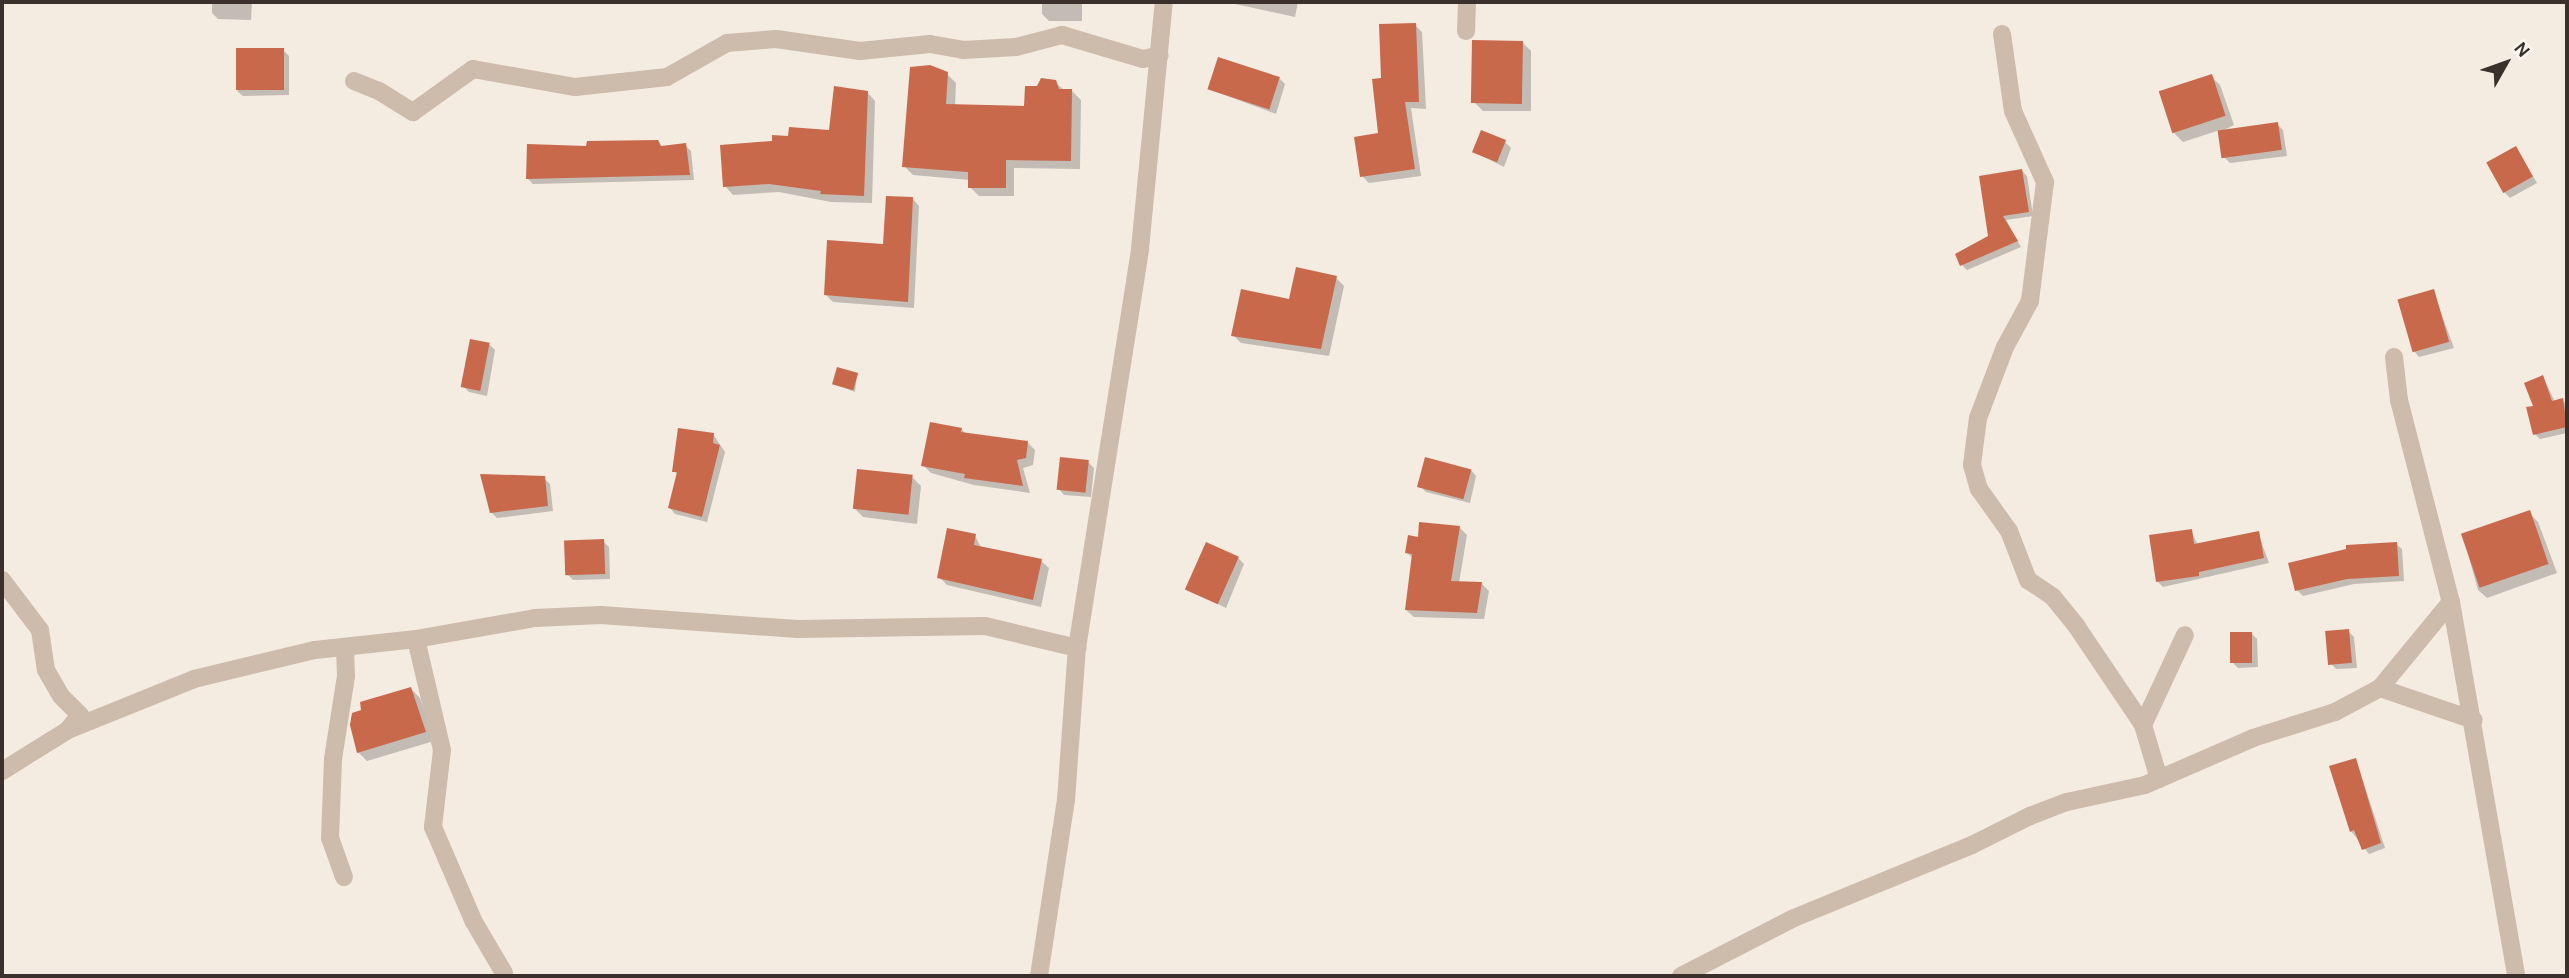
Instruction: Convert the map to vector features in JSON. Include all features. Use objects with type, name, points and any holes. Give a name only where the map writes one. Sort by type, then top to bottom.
[{"type":"street","points":[[1039,976],[1066,800],[1077,648],[1129,327],[1164,2]]},
{"type":"street","points":[[1466,31],[1467,2]]},
{"type":"street","points":[[2002,34],[2013,111],[2045,182],[2030,301],[2005,347],[1978,418],[1972,465],[1979,489],[2009,531],[2028,580],[2053,597],[2069,617],[2143,725],[2159,779]]},
{"type":"street","points":[[354,81],[379,91],[413,112],[473,69],[575,88],[667,77],[727,43],[776,39],[860,51],[930,44],[963,50],[1016,47],[1062,35],[1143,59],[1160,55]]},
{"type":"street","points":[[2394,358],[2399,400],[2451,602],[2516,976]]},
{"type":"street","points":[[2,580],[40,630],[46,670],[61,696],[80,715],[68,730]]},
{"type":"street","points":[[1681,976],[1794,918],[1972,845],[2030,816],[2067,802],[2115,795],[2253,738],[2335,712],[2380,688],[2451,602]]},
{"type":"street","points":[[2,771],[68,730],[194,679],[345,647],[416,639],[479,625],[601,615],[798,629],[985,626],[1077,648]]},
{"type":"street","points":[[2143,725],[2185,635]]},
{"type":"street","points":[[416,639],[442,750],[433,827],[474,922],[504,973]]},
{"type":"street","points":[[344,877],[330,838],[333,759],[346,676],[345,647]]},
{"type":"street","points":[[2380,688],[2473,720]]},
{"type":"building","points":[[1416,23],[1419,102],[1405,102],[1415,169],[1360,177],[1354,137],[1378,133],[1372,79],[1381,78],[1379,24]]},
{"type":"building","points":[[1472,40],[1523,41],[1522,104],[1471,103]]},
{"type":"building","points":[[236,48],[284,48],[284,90],[236,90]]},
{"type":"building","points":[[1218,57],[1280,77],[1269,109],[1207,89]]},
{"type":"building","points":[[930,65],[948,72],[946,104],[1024,106],[1025,86],[1037,86],[1041,78],[1056,80],[1059,89],[1072,89],[1071,161],[1006,160],[1006,188],[968,188],[968,172],[902,167],[910,67]]},
{"type":"building","points":[[2212,74],[2226,116],[2172,133],[2159,91]]},
{"type":"building","points":[[834,86],[868,91],[864,196],[820,194],[821,191],[769,184],[723,187],[720,145],[772,141],[772,135],[788,136],[789,127],[829,130]]},
{"type":"building","points":[[2278,122],[2282,150],[2221,158],[2218,130]]},
{"type":"building","points":[[1481,130],[1506,140],[1497,162],[1472,152]]},
{"type":"building","points":[[658,140],[661,146],[686,143],[690,175],[526,179],[527,144],[586,146],[587,141]]},
{"type":"building","points":[[2516,146],[2533,177],[2503,193],[2486,162]]},
{"type":"building","points":[[2022,169],[2029,212],[2003,216],[2018,241],[1960,266],[1955,254],[1988,236],[1979,176]]},
{"type":"building","points":[[886,196],[913,197],[908,302],[824,295],[827,240],[883,244]]},
{"type":"building","points":[[1296,267],[1337,276],[1321,349],[1231,336],[1241,289],[1289,299]]},
{"type":"building","points":[[2434,289],[2449,342],[2413,352],[2397,299]]},
{"type":"building","points":[[470,339],[490,343],[480,391],[461,387]]},
{"type":"building","points":[[837,367],[858,373],[853,390],[832,384]]},
{"type":"building","points":[[2543,375],[2552,401],[2563,398],[2567,427],[2533,435],[2526,407],[2533,406],[2524,383]]},
{"type":"building","points":[[930,422],[962,428],[961,432],[1028,441],[1026,458],[1017,460],[1023,486],[964,478],[965,474],[921,466]]},
{"type":"building","points":[[678,428],[714,433],[713,443],[720,445],[702,517],[668,508],[677,472],[672,472]]},
{"type":"building","points":[[1060,457],[1089,460],[1085,493],[1057,490]]},
{"type":"building","points":[[1425,457],[1471,469],[1463,499],[1417,487]]},
{"type":"building","points":[[857,469],[913,475],[909,515],[853,509]]},
{"type":"building","points":[[480,474],[545,476],[548,506],[490,513]]},
{"type":"building","points":[[2530,510],[2549,564],[2480,588],[2461,534]]},
{"type":"building","points":[[1419,522],[1460,526],[1451,581],[1482,582],[1477,613],[1405,610],[1412,554],[1405,553],[1408,535],[1418,537]]},
{"type":"building","points":[[947,528],[976,534],[974,545],[1042,559],[1033,600],[937,578]]},
{"type":"building","points":[[2192,529],[2194,544],[2259,531],[2264,558],[2199,572],[2199,576],[2156,582],[2149,535]]},
{"type":"building","points":[[604,539],[605,574],[565,575],[564,540]]},
{"type":"building","points":[[1206,542],[1239,557],[1218,604],[1185,590]]},
{"type":"building","points":[[2397,542],[2399,576],[2347,579],[2295,591],[2288,563],[2346,549],[2346,545]]},
{"type":"building","points":[[2349,629],[2352,663],[2328,665],[2325,631]]},
{"type":"building","points":[[2230,632],[2252,632],[2252,663],[2230,663]]},
{"type":"building","points":[[411,687],[426,732],[357,753],[350,725],[352,713],[361,710],[360,702]]},
{"type":"building","points":[[2356,758],[2381,843],[2362,850],[2354,830],[2350,832],[2329,766]]}]
